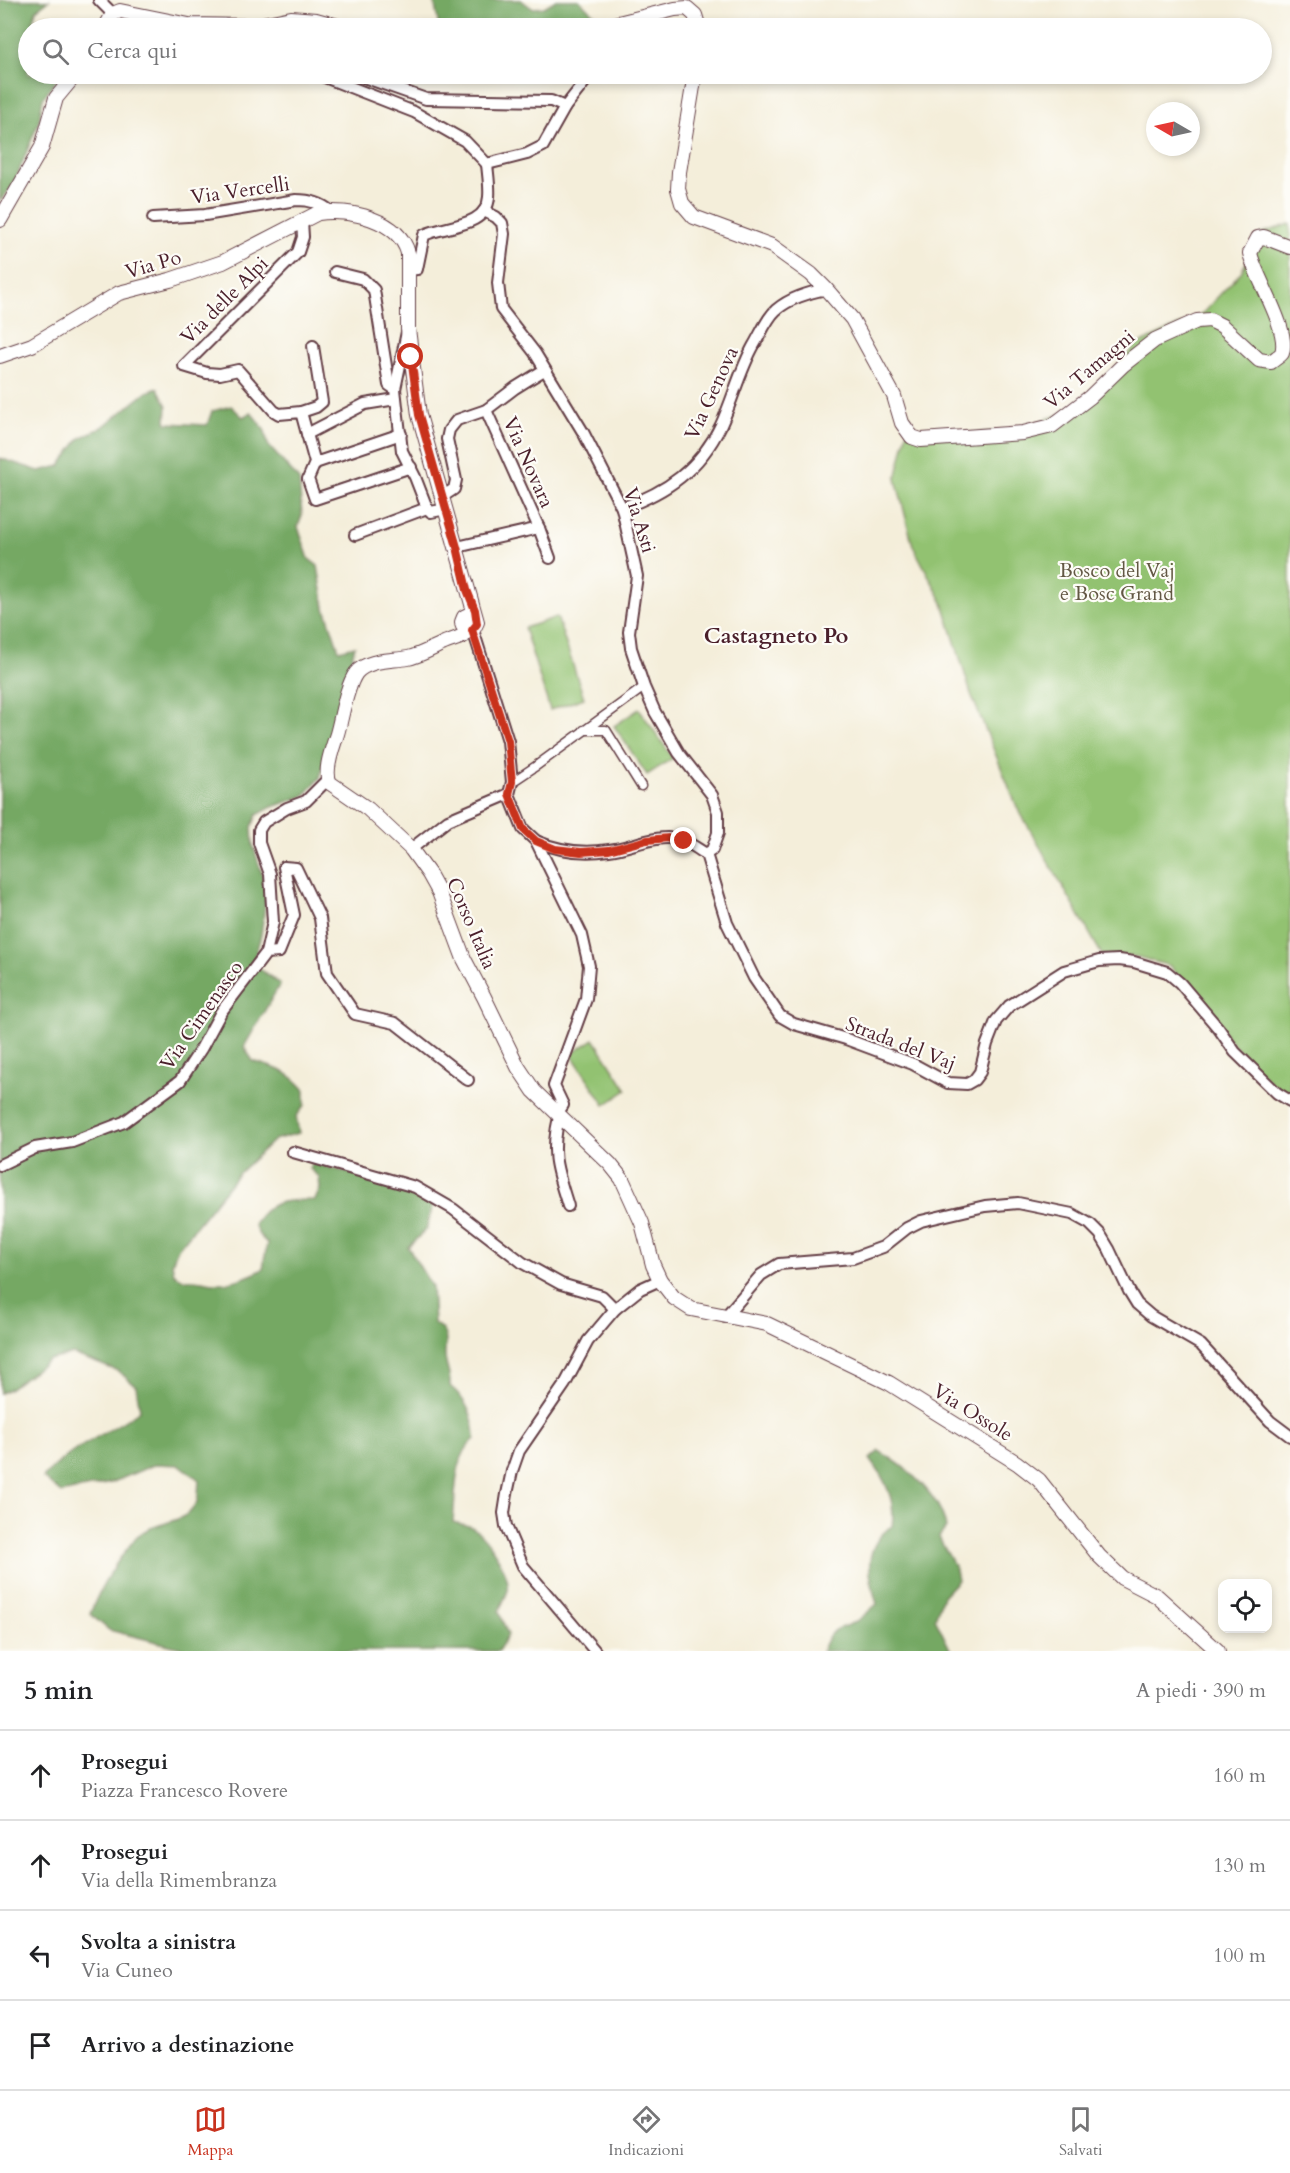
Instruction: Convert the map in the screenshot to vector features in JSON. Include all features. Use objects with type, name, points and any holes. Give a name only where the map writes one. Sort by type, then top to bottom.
[{"type":"street","points":[[99,0],[112,14]]},
{"type":"street","points":[[646,18],[690,4],[696,18]]},
{"type":"street","points":[[110,18],[112,14],[120,11],[158,18]]},
{"type":"street","points":[[0,220],[42,147],[56,98],[68,84]]},
{"type":"street","points":[[343,84],[414,112],[465,141],[487,164],[489,200],[484,211],[475,220],[424,235],[417,269],[409,270]]},
{"type":"street","points":[[383,84],[426,99],[551,101],[565,107]]},
{"type":"street","points":[[487,164],[527,154],[543,146],[565,107],[583,84]]},
{"type":"street","points":[[693,84],[679,172],[678,189],[682,203],[694,217],[772,246],[811,274],[826,289]]},
{"type":"street","name":"Via Vercelli","points":[[153,218],[206,215],[296,200],[308,200],[324,205],[324,212]]},
{"type":"street","name":"Via Asti","points":[[484,211],[502,223],[504,234],[498,283],[501,309],[535,354],[583,432],[622,508],[638,576],[629,637],[654,712],[679,753],[712,795],[718,813],[718,833],[712,850],[706,854]]},
{"type":"street","points":[[324,212],[358,213],[379,223],[400,237],[406,245],[409,270],[408,329],[419,415],[467,590],[475,610],[469,624],[449,641],[410,658],[365,666],[355,675],[330,758],[328,779]]},
{"type":"street","name":"Via Po","points":[[0,356],[32,345],[119,293],[170,280],[224,262],[324,212]]},
{"type":"street","name":"Via delle Alpi","points":[[301,412],[279,414],[274,411],[237,370],[220,374],[207,373],[184,366],[298,252],[303,237],[302,221]]},
{"type":"street","name":"Via Tamagni","points":[[826,289],[852,319],[894,396],[902,423],[912,436],[921,440],[946,440],[1023,433],[1052,426],[1090,397],[1123,365],[1155,340],[1197,321],[1210,320],[1222,326],[1258,360],[1271,362],[1282,353],[1285,342],[1283,327],[1275,304],[1261,280],[1250,253],[1258,238],[1264,237],[1290,247]]},
{"type":"street","points":[[335,272],[363,279],[374,290],[389,385],[395,394]]},
{"type":"street","name":"Via Genova","points":[[622,508],[650,499],[669,487],[699,458],[720,426],[748,355],[774,311],[800,295],[826,289]]},
{"type":"street","points":[[408,329],[395,394],[402,451],[411,467],[427,508],[431,512],[444,503],[456,480],[447,439],[449,430],[457,420],[486,410],[544,370]]},
{"type":"street","points":[[313,346],[322,402],[316,407],[301,412],[315,463],[308,479],[315,499],[411,467]]},
{"type":"street","points":[[307,434],[365,404],[395,394]]},
{"type":"street","name":"Via Novara","points":[[486,410],[539,528],[550,558]]},
{"type":"street","points":[[315,463],[400,434]]},
{"type":"street","points":[[355,535],[427,508]]},
{"type":"street","name":"Via Novara","points":[[457,547],[539,528]]},
{"type":"street","points":[[469,624],[508,741],[512,782],[509,794],[523,829],[536,841],[555,849],[581,852],[609,850],[647,840],[669,838],[684,841],[706,854]]},
{"type":"street","points":[[512,782],[644,687]]},
{"type":"street","points":[[584,730],[606,730],[641,786]]},
{"type":"street","name":"Corso Italia","points":[[328,779],[330,783],[368,809],[411,849],[429,874],[439,892],[464,959],[518,1067],[534,1091],[610,1164],[622,1179],[642,1223],[647,1246],[660,1280]]},
{"type":"street","name":"Via Cimenasco","points":[[0,1165],[35,1148],[72,1142],[124,1122],[180,1081],[221,1012],[266,953],[273,922],[270,874],[259,843],[259,830],[264,822],[287,808],[306,801],[328,779]]},
{"type":"street","points":[[411,849],[448,820],[509,794]]},
{"type":"street","points":[[536,841],[582,935],[589,966],[586,999],[554,1086],[563,1105],[558,1115],[555,1133],[554,1162],[568,1206]]},
{"type":"street","name":"Strada del Vaj","points":[[706,854],[727,923],[754,978],[780,1017],[794,1024],[846,1039],[913,1064],[948,1083],[968,1084],[980,1072],[996,1021],[1009,1006],[1064,971],[1099,961],[1126,961],[1167,972],[1180,983],[1219,1029],[1235,1052],[1277,1093],[1290,1101]]},
{"type":"street","name":"Via Cimenasco","points":[[266,953],[279,952],[294,915],[284,867],[296,868],[320,918],[327,973],[355,1014],[395,1023],[468,1080]]},
{"type":"street","points":[[293,1152],[415,1187],[453,1209],[523,1263],[561,1284],[602,1296],[615,1310]]},
{"type":"street","points":[[725,1317],[761,1275],[779,1264],[854,1258],[883,1247],[907,1228],[921,1221],[984,1206],[1018,1203],[1040,1207],[1072,1214],[1090,1224],[1109,1249],[1137,1304],[1151,1316],[1201,1345],[1270,1421],[1290,1436]]},
{"type":"street","points":[[595,1651],[523,1566],[506,1526],[504,1513],[512,1471],[519,1451],[565,1384],[588,1341],[615,1310],[640,1289],[660,1280]]},
{"type":"street","name":"Via Ossole","points":[[660,1280],[674,1298],[691,1309],[767,1324],[889,1383],[1017,1463],[1038,1480],[1099,1556],[1122,1578],[1157,1596],[1218,1651]]},
{"type":"green space","points":[[0,0],[49,0],[36,10],[34,18],[18,18],[18,84],[54,84],[43,98],[39,121],[13,186],[0,201]]},
{"type":"green space","points":[[434,0],[521,0],[532,8],[544,7],[556,0],[579,0],[598,18],[437,18]]},
{"type":"green space","name":"Bosco del Vaj e Bosc Grand","points":[[1290,224],[1290,1096],[1280,1092],[1233,1044],[1170,966],[1138,957],[1102,955],[1017,807],[971,694],[943,603],[913,546],[896,479],[907,432],[961,434],[1014,430],[1064,413],[1100,385],[1136,345],[1200,316],[1241,272],[1262,233]]},
{"type":"green space","points":[[158,388],[167,406],[166,423],[207,425],[212,411],[231,406],[243,417],[251,412],[265,431],[268,445],[299,480],[302,515],[298,527],[309,559],[318,566],[325,608],[339,650],[355,646],[320,778],[304,796],[257,815],[252,827],[253,845],[267,890],[261,935],[253,964],[280,984],[244,1047],[253,1061],[287,1074],[305,1090],[305,1105],[296,1117],[299,1133],[274,1140],[238,1174],[177,1250],[172,1263],[174,1274],[185,1280],[223,1283],[241,1279],[263,1269],[267,1243],[259,1235],[254,1224],[267,1209],[280,1202],[315,1200],[320,1189],[319,1177],[310,1169],[311,1163],[395,1184],[433,1205],[426,1230],[408,1247],[432,1287],[434,1323],[442,1330],[446,1338],[445,1357],[450,1386],[465,1403],[473,1424],[475,1439],[468,1446],[459,1466],[453,1522],[470,1526],[480,1534],[498,1557],[506,1575],[508,1590],[499,1612],[508,1635],[498,1651],[183,1651],[181,1648],[109,1630],[90,1614],[110,1574],[129,1546],[143,1532],[176,1520],[191,1511],[197,1502],[199,1480],[180,1465],[156,1464],[111,1483],[61,1493],[43,1478],[65,1457],[140,1410],[136,1386],[118,1371],[73,1354],[49,1360],[0,1393],[0,458],[39,471],[60,466],[80,438],[101,428],[147,392]]},
{"type":"green space","points":[[557,617],[584,698],[550,710],[524,628]]},
{"type":"green space","points":[[639,709],[673,758],[647,775],[614,726]]},
{"type":"green space","points":[[594,1039],[627,1090],[605,1105],[571,1054]]},
{"type":"green space","points":[[879,1451],[921,1483],[943,1516],[946,1528],[939,1537],[953,1563],[958,1580],[943,1596],[935,1618],[951,1651],[822,1651],[832,1632],[858,1620],[877,1604],[871,1582],[870,1562],[876,1543],[892,1526],[893,1516],[888,1490],[870,1459]]},
{"type":"district","name":"Castagneto Po","points":[[776,635]]},
{"type":"route","points":[[411,357],[419,415],[467,590],[475,610],[477,624],[472,630],[508,741],[512,782],[509,794],[523,829],[536,841],[555,849],[581,852],[609,850],[647,840],[669,838],[684,841]]}]
